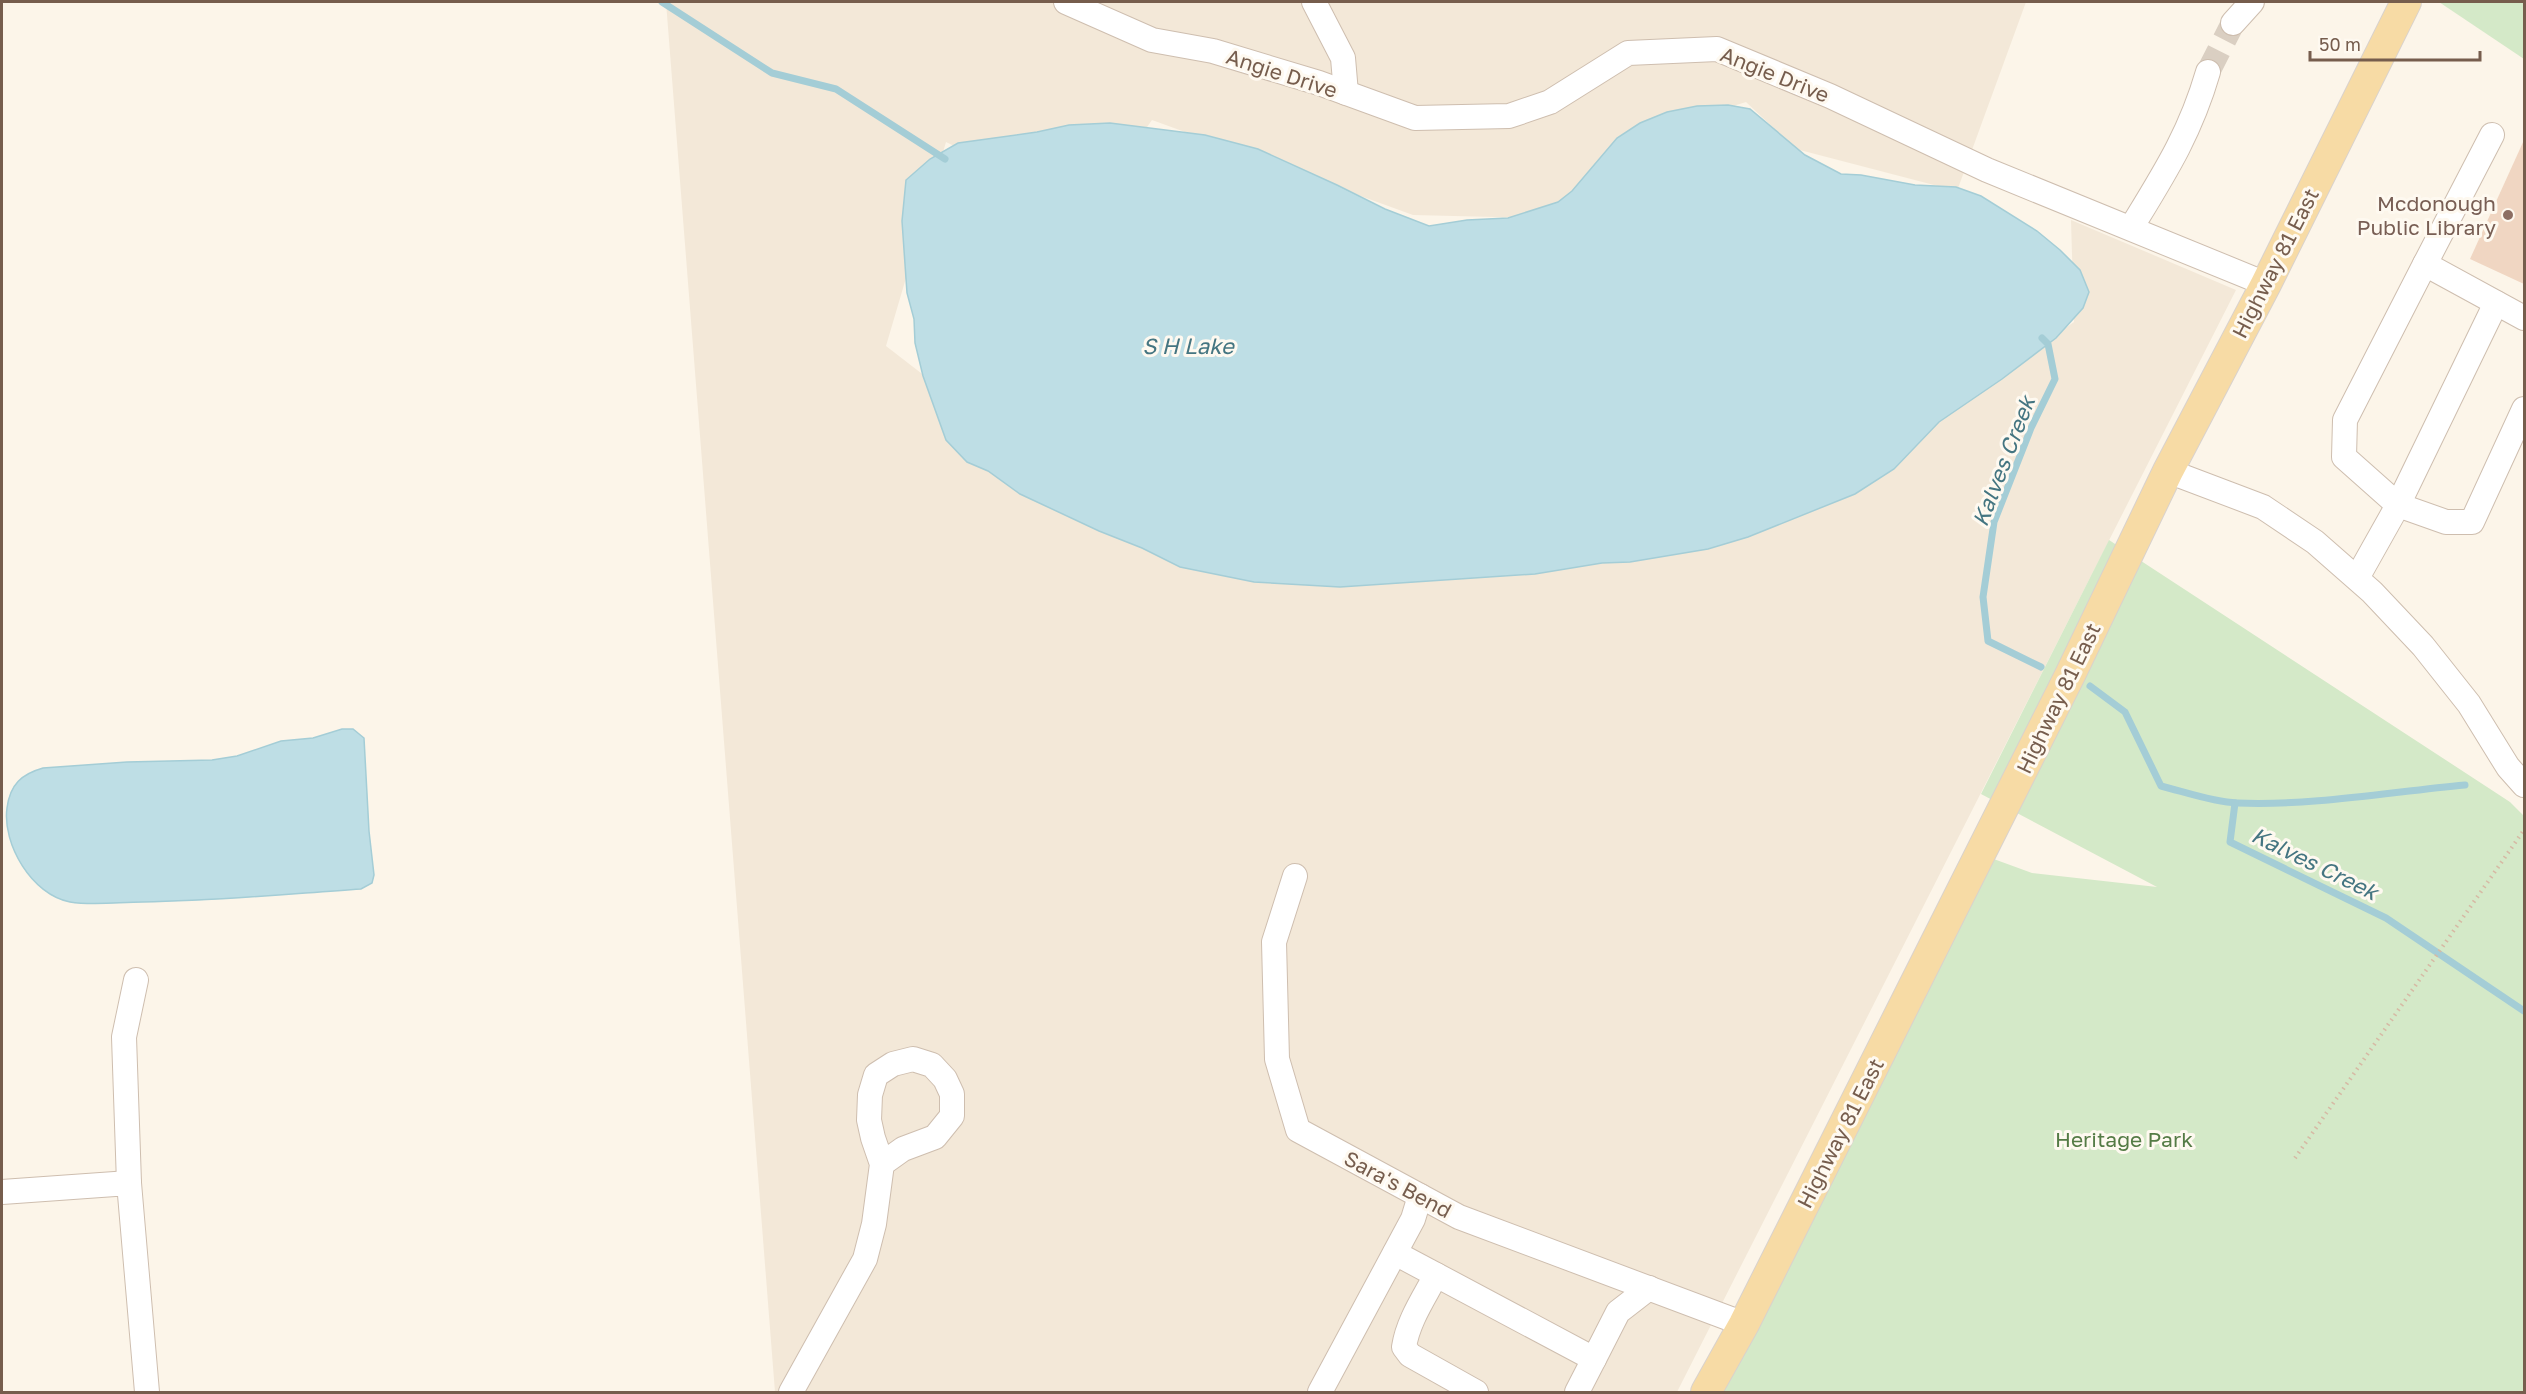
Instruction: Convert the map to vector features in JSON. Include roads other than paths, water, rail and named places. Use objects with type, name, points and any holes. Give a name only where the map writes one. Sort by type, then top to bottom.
[{"type":"main road","name":"Highway 81 East","points":[[1706,1392],[1744,1324],[2065,686],[2168,471],[2266,284],[2406,2]]},
{"type":"street","name":"Angie Drive","points":[[1066,2],[1152,40],[1213,51],[1346,93],[1415,118],[1509,116],[1550,102],[1628,53],[1718,49],[1830,96],[1987,170],[2266,284]]},
{"type":"street","points":[[1314,2],[1343,58],[1346,93]]},
{"type":"street","points":[[2234,23],[2252,2]]},
{"type":"street","points":[[2131,228],[2177,153],[2197,109],[2208,72]]},
{"type":"street","points":[[2492,135],[2345,420],[2344,457],[2398,505],[2446,522],[2472,522],[2524,409]]},
{"type":"street","points":[[2425,264],[2524,318]]},
{"type":"street","points":[[2357,578],[2398,505],[2496,303]]},
{"type":"street","points":[[2168,471],[2263,507],[2315,542],[2357,578],[2422,646],[2469,705],[2508,767],[2524,785]]},
{"type":"street","name":"Sara's Bend","points":[[1295,876],[1274,942],[1277,1059],[1298,1130],[1459,1217],[1744,1324]]},
{"type":"street","points":[[136,980],[124,1037],[129,1183],[147,1392]]},
{"type":"street","points":[[791,1392],[865,1259],[874,1224],[882,1164]]},
{"type":"street","points":[[2,1192],[129,1183]]},
{"type":"street","points":[[1320,1392],[1413,1219],[1420,1196]]},
{"type":"street","points":[[1395,1253],[1594,1359]]},
{"type":"street","points":[[1611,1274],[1618,1312]]},
{"type":"street","points":[[1436,1275],[1415,1314],[1406,1335],[1404,1347],[1410,1355],[1476,1392]]},
{"type":"street","points":[[1577,1392],[1618,1312],[1649,1288]]},
{"type":"water","name":"S H Lake","points":[[1728,105],[1750,109],[1805,155],[1841,174],[1861,175],[1915,185],[1956,187],[1981,196],[2037,231],[2080,270],[2089,292],[2083,308],[2056,338],[2002,379],[1939,422],[1894,469],[1855,494],[1748,537],[1708,549],[1535,574],[1340,587],[1254,582],[1180,567],[1020,494],[988,471],[967,462],[946,440],[923,376],[915,343],[914,319],[907,293],[902,221],[906,180],[930,159],[958,143],[1069,125],[1110,123],[1205,135],[1258,149],[1385,209],[1429,226],[1467,220],[1508,218],[1558,202],[1572,191],[1617,138],[1640,123],[1667,112],[1697,106]]},
{"type":"water","points":[[342,729],[353,729],[364,738],[374,875],[372,883],[361,889],[198,900],[97,904],[70,902],[56,897],[32,879],[22,866],[9,837],[7,808],[11,792],[23,777],[43,768],[127,762],[212,760],[237,756],[281,741],[313,738]]},
{"type":"waterway","name":"Kalves Creek","points":[[662,2],[772,73],[836,89],[945,159]]},
{"type":"waterway","name":"Kalves Creek","points":[[2041,667],[1988,641],[1983,597],[1994,522],[2031,428],[2055,379],[2048,344],[2042,338]]},
{"type":"waterway","points":[[2090,686],[2125,712],[2161,786],[2218,801],[2266,803],[2351,798],[2465,785]]},
{"type":"waterway","name":"Kalves Creek","points":[[2235,803],[2230,842],[2386,918],[2524,1011]]},
{"type":"tunnel","points":[[2208,72],[2233,23]]},
{"type":"place","name":"Mcdonough Public Library","points":[[2508,215]]},
{"type":"park label","name":"Heritage Park","points":[[2124,1139]]}]
